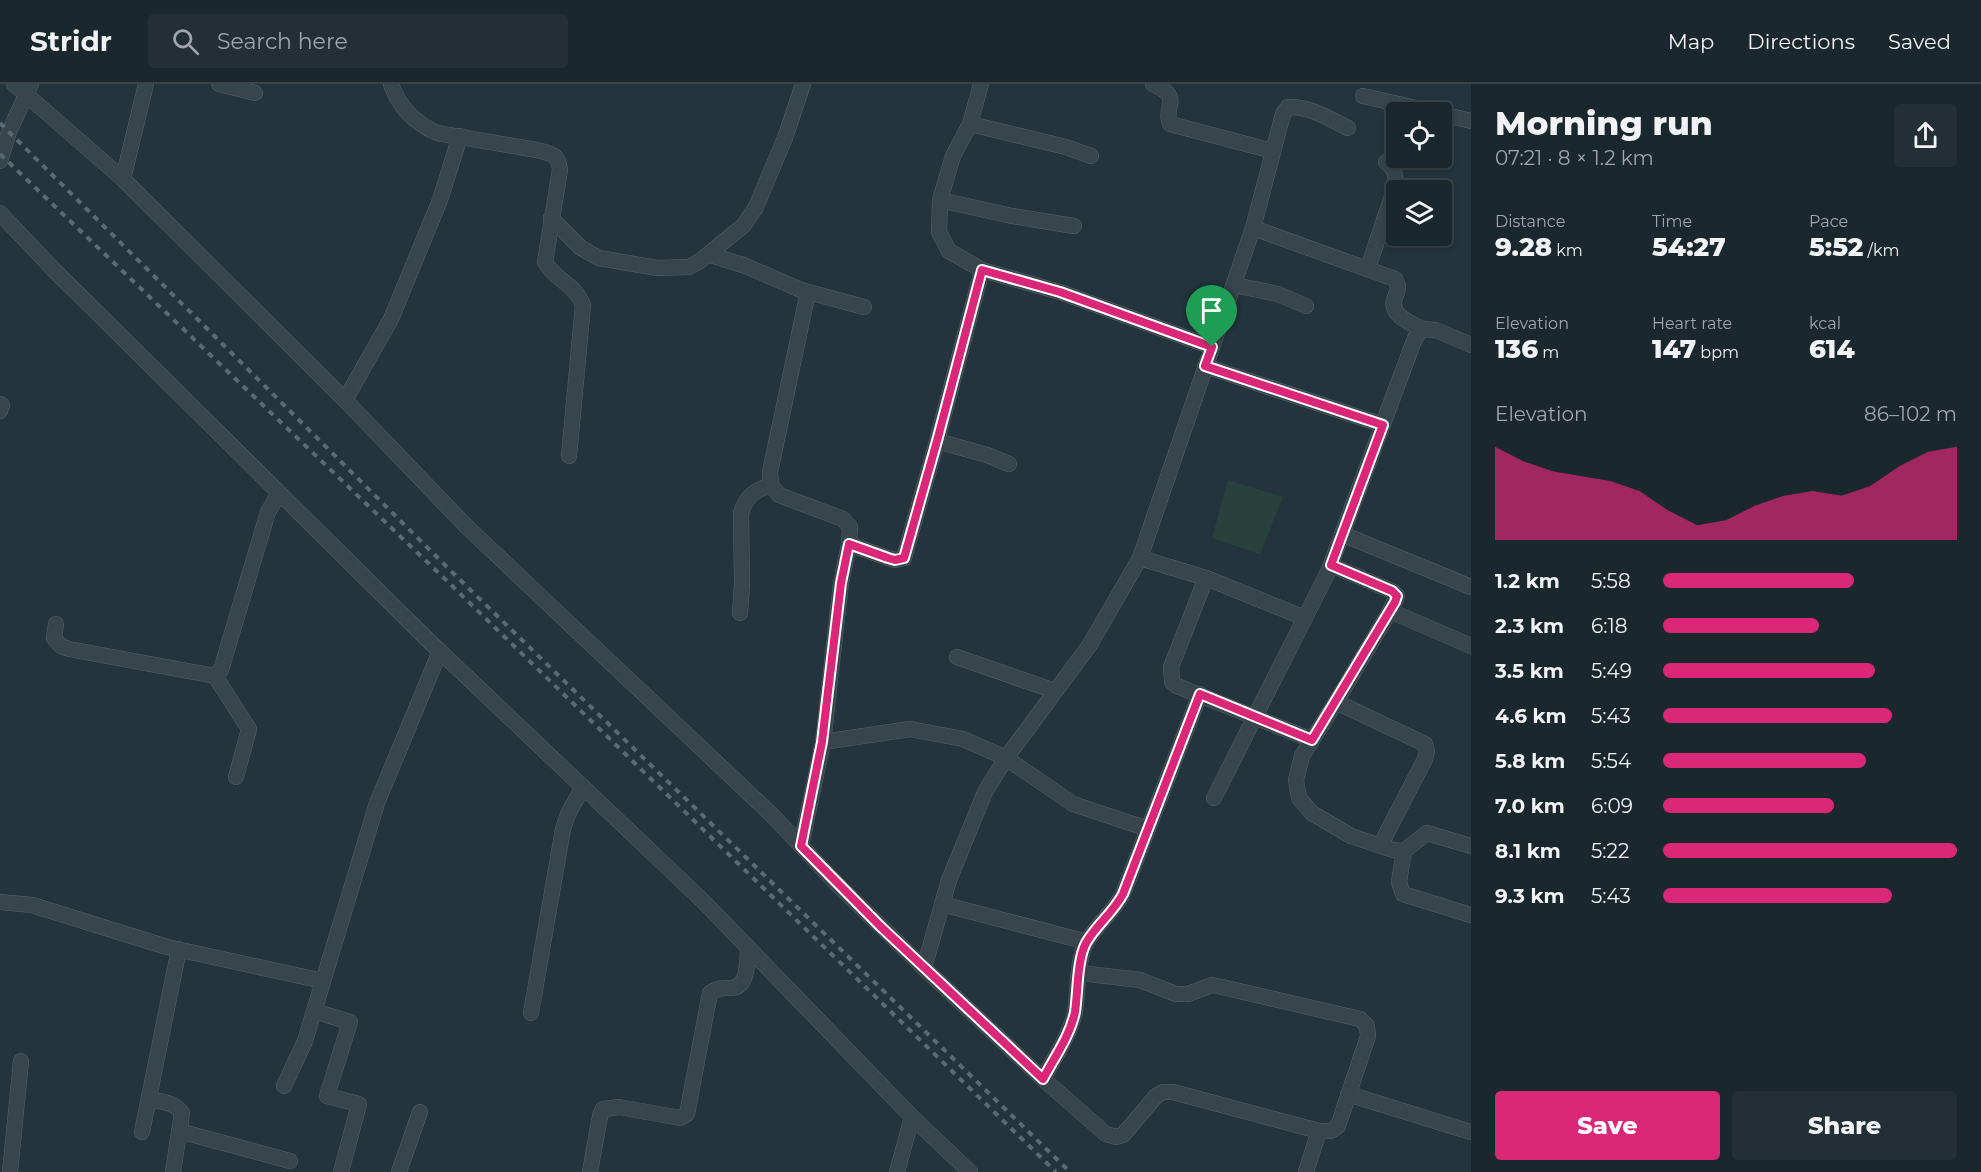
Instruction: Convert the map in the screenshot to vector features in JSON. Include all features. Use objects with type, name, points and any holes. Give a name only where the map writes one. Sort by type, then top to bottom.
[{"type":"street","points":[[14,84],[29,89],[123,179],[345,400],[466,526],[772,815],[837,884],[924,968],[1043,1079],[1106,1134],[1116,1137],[1123,1135],[1156,1096],[1163,1092],[1173,1092],[1319,1131],[1331,1131],[1338,1126],[1368,1035],[1367,1026],[1360,1019],[1212,985],[1188,994],[1176,994],[1140,980],[1080,973]]},
{"type":"street","points":[[123,179],[146,84]]},
{"type":"street","points":[[219,84],[255,93]]},
{"type":"street","points":[[391,84],[407,113],[422,126],[437,133],[553,155],[559,160],[560,170],[545,262],[551,273],[569,284],[578,293],[583,304],[568,456]]},
{"type":"street","points":[[551,218],[581,248],[599,258],[627,264],[668,268],[689,267],[711,255],[744,225],[756,207],[785,138],[803,84]]},
{"type":"street","points":[[981,84],[970,124],[953,156],[940,200],[939,232],[949,251],[982,270],[1060,292],[1212,347]]},
{"type":"street","points":[[1153,84],[1167,93],[1172,101],[1168,120],[1170,124],[1273,151]]},
{"type":"street","points":[[0,162],[9,132],[29,89]]},
{"type":"street","points":[[1363,96],[1390,102]]},
{"type":"street","points":[[924,968],[949,880],[985,792],[1006,758],[1089,646],[1140,558],[1253,228],[1283,114],[1288,107],[1300,106],[1348,128]]},
{"type":"street","points":[[1452,116],[1471,121]]},
{"type":"street","points":[[970,124],[1066,147],[1091,156]]},
{"type":"street","points":[[345,400],[391,320],[440,200],[460,136]]},
{"type":"street","points":[[1368,268],[1395,187],[1394,168]]},
{"type":"street","points":[[940,200],[1012,216],[1074,226]]},
{"type":"street","points":[[0,213],[54,270],[440,651],[703,901],[912,1118],[970,1172]]},
{"type":"street","points":[[1253,228],[1395,279],[1398,285],[1394,302],[1398,316],[1422,329],[1436,330],[1471,345]]},
{"type":"street","points":[[711,255],[808,292],[864,307]]},
{"type":"street","points":[[849,544],[895,560],[904,558],[982,270]]},
{"type":"street","points":[[1234,285],[1278,294],[1306,306]]},
{"type":"street","points":[[801,846],[822,742],[850,527],[843,519],[779,495],[771,485],[770,472],[808,292]]},
{"type":"street","points":[[1214,798],[1331,565],[1415,338],[1422,329]]},
{"type":"street","points":[[1205,366],[1383,425]]},
{"type":"street","points":[[0,404],[2,405],[0,411]]},
{"type":"street","points":[[937,441],[987,455],[1009,464]]},
{"type":"street","points":[[740,613],[741,513],[750,495],[758,489],[771,485]]},
{"type":"street","points":[[215,676],[221,670],[268,512],[279,493]]},
{"type":"street","points":[[1342,534],[1468,585],[1471,570]]},
{"type":"street","points":[[1140,558],[1206,578],[1305,618]]},
{"type":"street","points":[[1331,565],[1392,591],[1397,596],[1302,756],[1296,780],[1299,798],[1312,813],[1351,836],[1404,851]]},
{"type":"street","points":[[1206,578],[1171,667],[1172,682],[1312,740]]},
{"type":"street","points":[[1390,611],[1471,646]]},
{"type":"street","points":[[56,624],[54,638],[61,646],[69,649],[215,676],[249,729],[236,777]]},
{"type":"street","points":[[284,1086],[305,1041],[377,803],[440,651]]},
{"type":"street","points":[[957,657],[1055,691]]},
{"type":"street","points":[[1043,1079],[1074,1014],[1083,953],[1087,942],[1115,909],[1123,894],[1200,694]]},
{"type":"street","points":[[1336,702],[1425,744],[1425,759],[1380,846]]},
{"type":"street","points":[[822,742],[910,729],[963,739],[1006,758],[1073,804],[1148,829]]},
{"type":"street","points":[[531,1013],[563,829],[567,814],[583,787]]},
{"type":"street","points":[[1471,846],[1426,833],[1404,851],[1399,882],[1402,894],[1471,915]]},
{"type":"street","points":[[0,902],[33,905],[179,949],[323,981]]},
{"type":"street","points":[[942,904],[1087,942]]},
{"type":"street","points":[[590,1172],[603,1109],[619,1107],[680,1118],[687,1114],[710,993],[716,989],[733,988],[745,979],[748,947]]},
{"type":"street","points":[[142,1132],[179,949]]},
{"type":"street","points":[[314,1011],[350,1022],[327,1096],[359,1104],[341,1172]]},
{"type":"street","points":[[10,1172],[21,1061]]},
{"type":"street","points":[[1348,1094],[1471,1132]]},
{"type":"street","points":[[149,1099],[179,1107],[183,1113],[173,1172]]},
{"type":"street","points":[[399,1172],[420,1112]]},
{"type":"street","points":[[897,1172],[912,1118]]},
{"type":"street","points":[[179,1131],[290,1161]]},
{"type":"street","points":[[1306,1172],[1319,1131]]},
{"type":"green space","points":[[1228,480],[1283,497],[1260,554],[1212,538]]},
{"type":"railway","points":[[0,123],[454,574],[1070,1172]]},
{"type":"railway","points":[[0,154],[447,581],[1056,1172]]},
{"type":"route","points":[[982,270],[1060,292],[1212,347],[1205,366],[1383,425],[1331,565],[1392,591],[1397,596],[1312,740],[1200,694],[1123,894],[1115,909],[1087,942],[1083,953],[1074,1014],[1064,1041],[1043,1079],[880,926],[801,846],[822,742],[841,583],[849,544],[895,560],[904,558],[982,270]]}]
